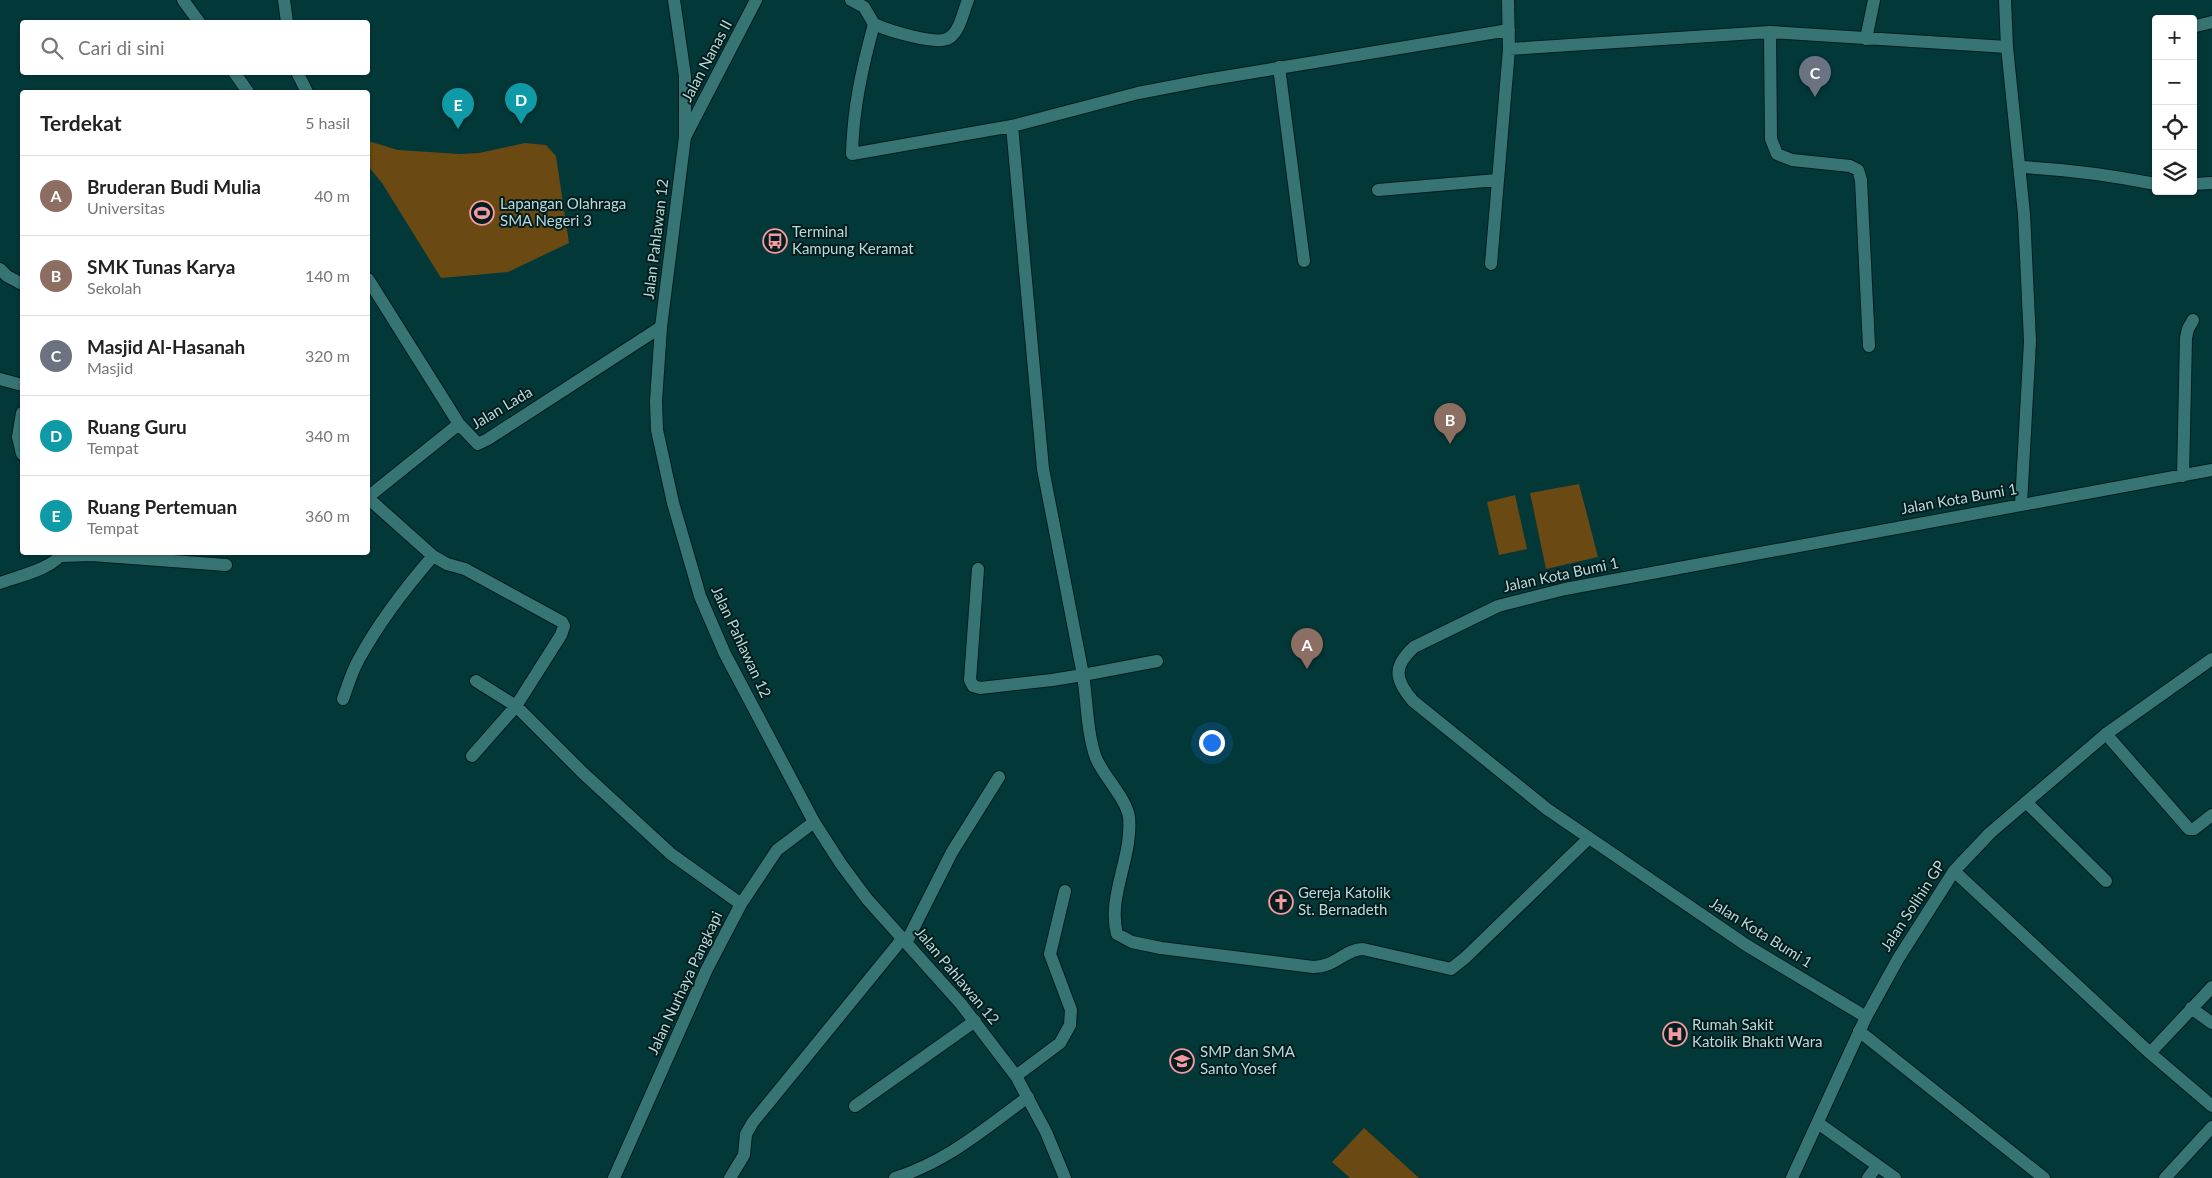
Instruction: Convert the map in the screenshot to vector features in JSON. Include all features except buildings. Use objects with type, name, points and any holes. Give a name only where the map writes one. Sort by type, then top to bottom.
[{"type":"street","points":[[183,0],[198,20]]},
{"type":"street","points":[[284,0],[287,20]]},
{"type":"street","name":"Jalan Pahlawan 12","points":[[674,0],[685,76],[686,137],[661,327],[656,401],[657,430],[673,503],[700,596],[725,654],[814,822],[841,864],[867,899],[905,940],[974,1021],[1016,1076],[1059,1159],[1065,1178]]},
{"type":"street","name":"Jalan Nanas II","points":[[686,137],[756,0]]},
{"type":"street","points":[[851,0],[864,7],[874,24],[924,39],[944,40],[954,32],[968,0]]},
{"type":"street","points":[[1491,264],[1509,49],[1508,0]]},
{"type":"street","points":[[1866,39],[1874,0]]},
{"type":"street","points":[[2004,0],[2024,214],[2030,341],[2021,504]]},
{"type":"street","points":[[2197,26],[2212,22]]},
{"type":"street","points":[[874,24],[859,80],[854,112],[852,154],[1012,126],[1138,93],[1279,67],[1509,30]]},
{"type":"street","points":[[1509,49],[1770,32],[2007,47]]},
{"type":"street","points":[[1770,32],[1771,139],[1777,154],[1792,160],[1850,166],[1858,170],[1861,180],[1869,346]]},
{"type":"street","points":[[1279,67],[1304,261]]},
{"type":"street","points":[[236,75],[247,90]]},
{"type":"street","points":[[298,75],[306,90]]},
{"type":"street","points":[[1012,126],[1043,469],[1084,675],[1091,740],[1096,756],[1129,816],[1128,840],[1113,919],[1117,934],[1132,942],[1161,948],[1313,967],[1328,966],[1356,949],[1363,949],[1451,969],[1466,957],[1589,838]]},
{"type":"street","points":[[2020,167],[2067,169],[2108,174],[2152,183]]},
{"type":"street","points":[[1378,190],[1497,180]]},
{"type":"street","points":[[2197,184],[2212,183]]},
{"type":"street","points":[[0,268],[7,276],[20,283]]},
{"type":"street","name":"Jalan Lada","points":[[370,282],[459,424],[475,443],[480,443],[661,327]]},
{"type":"street","points":[[2182,476],[2186,338],[2193,320]]},
{"type":"street","points":[[0,379],[20,384]]},
{"type":"street","points":[[370,496],[459,424]]},
{"type":"street","points":[[20,425],[18,437],[20,446]]},
{"type":"street","name":"Jalan Kota Bumi 1","points":[[1866,1017],[1746,945],[1547,809],[1414,701],[1402,687],[1398,676],[1400,665],[1405,655],[1414,647],[1484,612],[1518,600],[1565,589],[2212,470]]},
{"type":"street","points":[[370,500],[434,556],[448,564],[465,569],[562,622],[564,626],[563,632],[516,706],[472,756]]},
{"type":"street","points":[[0,583],[46,567],[60,555]]},
{"type":"street","points":[[76,555],[226,565]]},
{"type":"street","points":[[343,698],[358,660],[368,644],[408,586],[434,556]]},
{"type":"street","points":[[978,569],[970,680],[973,686],[980,688],[1052,680],[1157,661]]},
{"type":"street","name":"Jalan Solihin GP","points":[[1792,1178],[1866,1017],[1898,959],[1954,871],[1990,833],[2106,734],[2212,659]]},
{"type":"street","points":[[476,681],[516,706],[583,773],[671,854],[741,904]]},
{"type":"street","points":[[2106,734],[2189,829],[2194,829],[2212,815]]},
{"type":"street","points":[[730,1178],[744,1155],[746,1134],[753,1122],[905,940],[952,852],[999,777]]},
{"type":"street","points":[[2026,802],[2106,880]]},
{"type":"street","name":"Jalan Nurhaya Pangkapi","points":[[614,1178],[707,969],[741,904],[777,850],[814,822]]},
{"type":"street","points":[[1954,871],[2150,1053],[2212,1106]]},
{"type":"street","points":[[1016,1076],[1060,1043],[1070,1025],[1071,1010],[1050,954],[1065,891]]},
{"type":"street","points":[[2150,1053],[2212,987]]},
{"type":"street","points":[[2191,1008],[2212,1023]]},
{"type":"street","points":[[855,1106],[974,1021]]},
{"type":"street","points":[[1859,1031],[2044,1178]]},
{"type":"street","points":[[895,1178],[914,1172],[942,1159],[1028,1097]]},
{"type":"street","points":[[1818,1123],[1895,1178]]},
{"type":"street","points":[[2165,1178],[2212,1127]]},
{"type":"street","points":[[1868,1178],[1877,1166]]},
{"type":"shaded area","name":"Lapangan Olahraga SMA Negeri 3","points":[[370,142],[398,150],[460,154],[479,153],[525,143],[546,145],[556,156],[569,243],[508,272],[441,278],[382,183],[370,168]]},
{"type":"shaded area","points":[[1579,484],[1598,557],[1546,569],[1530,493]]},
{"type":"shaded area","points":[[1515,495],[1527,549],[1499,555],[1487,502]]},
{"type":"shaded area","points":[[1364,1128],[1419,1178],[1350,1178],[1332,1162]]},
{"type":"place","name":"Masjid Al-Hasanah","points":[[1815,97]]},
{"type":"place","name":"Ruang Guru","points":[[521,124]]},
{"type":"place","name":"Ruang Pertemuan","points":[[458,129]]},
{"type":"place","name":"Lapangan Olahraga SMA Negeri 3","points":[[482,213]]},
{"type":"place","name":"Terminal Kampung Keramat","points":[[775,241]]},
{"type":"place","name":"SMK Tunas Karya","points":[[1450,444]]},
{"type":"place","name":"Bruderan Budi Mulia","points":[[1307,669]]},
{"type":"place","name":"Gereja Katolik St. Bernadeth","points":[[1281,902]]},
{"type":"place","name":"Rumah Sakit Katolik Bhakti Wara","points":[[1675,1034]]},
{"type":"place","name":"SMP dan SMA Santo Yosef","points":[[1182,1061]]}]
